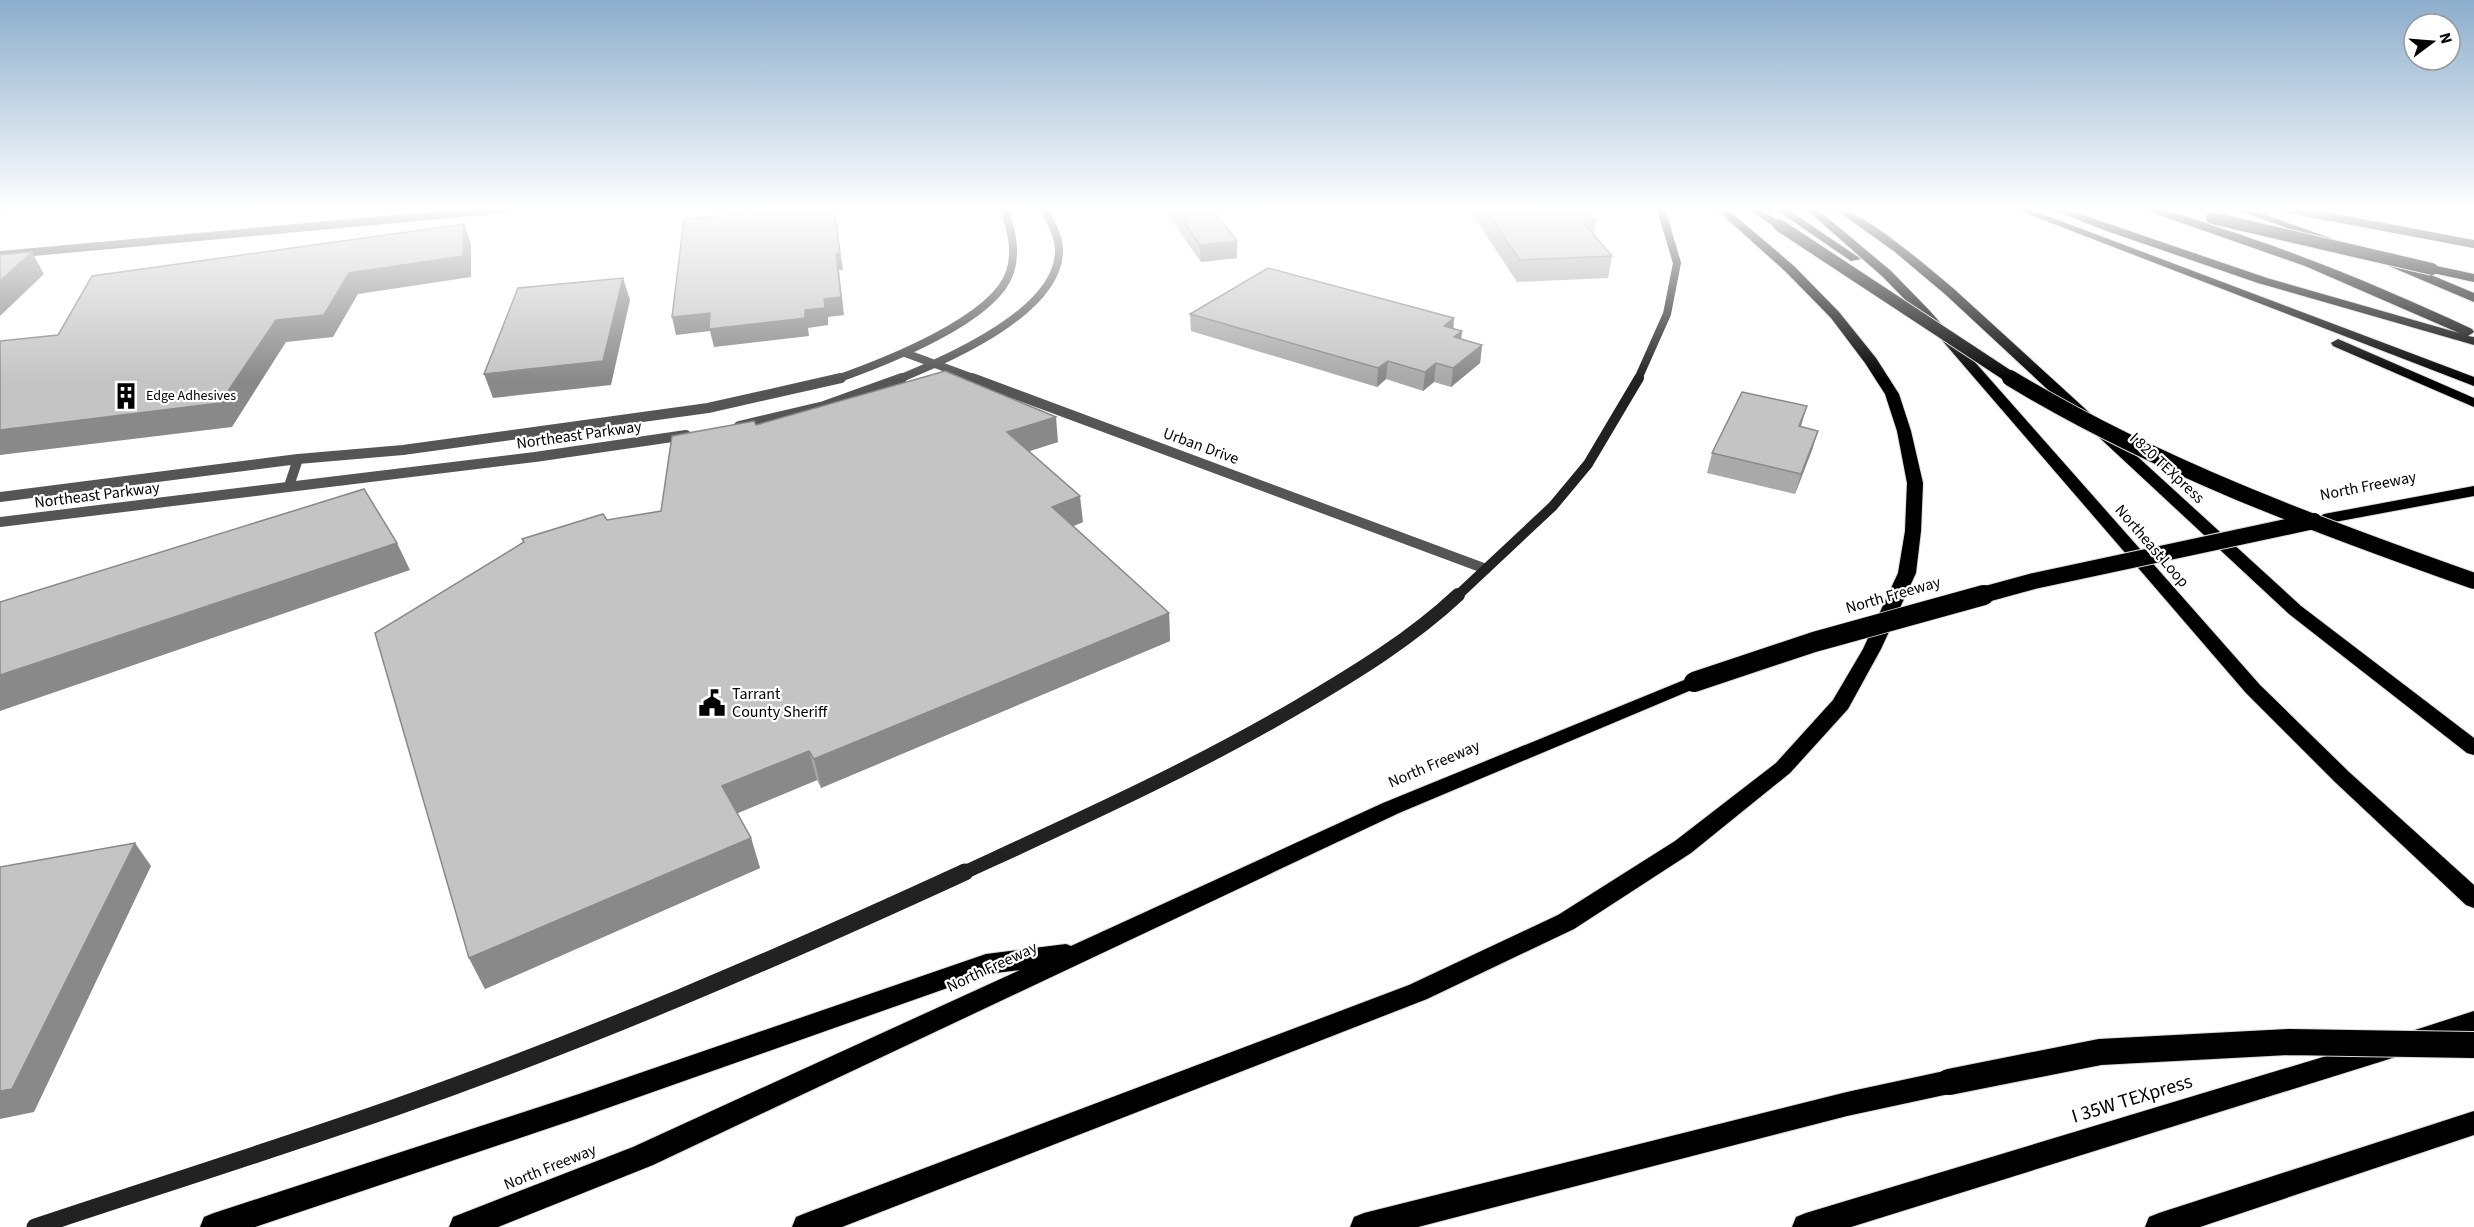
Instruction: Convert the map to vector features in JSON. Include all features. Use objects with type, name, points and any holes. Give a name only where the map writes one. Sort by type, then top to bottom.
[{"type":"highway","points":[[806,1227],[1418,992],[1566,922],[1683,847],[1783,768],[1841,704],[1872,649],[1907,573],[1914,531],[1915,483],[1904,431],[1892,394],[1871,361],[1835,315],[1787,266]]},
{"type":"highway","points":[[1841,266],[1988,363],[2073,412],[2175,462],[2285,510],[2474,581]]},
{"type":"highway","points":[[1864,266],[1925,313]]},
{"type":"highway","name":"Northeast Loop","points":[[1878,266],[1925,313],[2253,689],[2342,777],[2474,899]]},
{"type":"highway","name":"I 820 TEXpress","points":[[1919,266],[1950,292],[2295,610],[2474,748]]},
{"type":"highway","points":[[2167,266],[2201,284],[2474,403]]},
{"type":"highway","points":[[2169,266],[2474,382]]},
{"type":"highway","points":[[2214,266],[2308,297],[2474,341]]},
{"type":"highway","points":[[2317,266],[2360,283],[2474,335]]},
{"type":"highway","points":[[2401,266],[2474,298]]},
{"type":"highway","points":[[2420,266],[2474,278]]},
{"type":"highway","name":"North Freeway","points":[[463,1227],[643,1156],[1391,808],[1694,682],[1814,642],[2034,581],[2324,519],[2474,491]]},
{"type":"highway","points":[[214,1227],[579,1106],[986,964],[1083,952]]},
{"type":"highway","name":"I 35W TEXpress","points":[[1806,1227],[2474,1022]]},
{"type":"highway","points":[[1364,1227],[1847,1104],[2100,1052],[2289,1042],[2474,1045]]},
{"type":"highway","points":[[2159,1227],[2474,1123]]},
{"type":"main road","points":[[35,1227],[183,1180],[408,1103],[606,1028],[846,927],[1113,804],[1233,744],[1342,681],[1426,625],[1553,506],[1588,464],[1644,369],[1667,314],[1676,266]]},
{"type":"street","name":"Northeast Parkway","points":[[0,497],[298,459],[403,450],[708,408],[838,379],[905,352],[979,312],[1003,288],[1011,266]]},
{"type":"street","points":[[732,428],[826,405],[871,391],[936,363],[1002,329],[1047,281],[1054,266]]},
{"type":"street","name":"Urban Drive","points":[[905,352],[1486,569]]},
{"type":"street","name":"Northeast Parkway","points":[[0,522],[535,457],[700,433]]},
{"type":"street","points":[[289,486],[298,459]]},
{"type":"building","points":[[0,266],[16,266],[0,281]]},
{"type":"building","points":[[162,266],[394,266],[349,273],[324,315],[276,320],[220,403],[0,430],[0,341],[58,335],[92,276]]},
{"type":"building","points":[[678,266],[837,266],[841,297],[824,299],[825,308],[805,310],[805,318],[709,329],[710,313],[672,317]]},
{"type":"building","points":[[1268,268],[1454,318],[1444,326],[1462,331],[1454,337],[1482,345],[1453,368],[1436,363],[1425,372],[1388,361],[1378,368],[1190,314]]},
{"type":"building","points":[[623,278],[603,361],[484,374],[518,288]]},
{"type":"building","name":"Tarrant County Sheriff","points":[[945,371],[1056,417],[1007,432],[1080,496],[1052,507],[1169,613],[814,759],[809,751],[722,786],[751,838],[469,958],[375,633],[524,542],[522,539],[603,514],[607,520],[661,511],[672,436],[754,421],[756,425]]},
{"type":"building","points":[[1742,392],[1807,406],[1799,426],[1818,431],[1801,474],[1712,453]]},
{"type":"building","points":[[364,489],[397,543],[0,675],[0,602]]},
{"type":"building","points":[[135,843],[12,1089],[0,1091],[0,867]]},
{"type":"place","name":"Edge Adhesives","points":[[126,396]]},
{"type":"place","name":"Tarrant County Sheriff","points":[[712,703]]}]
